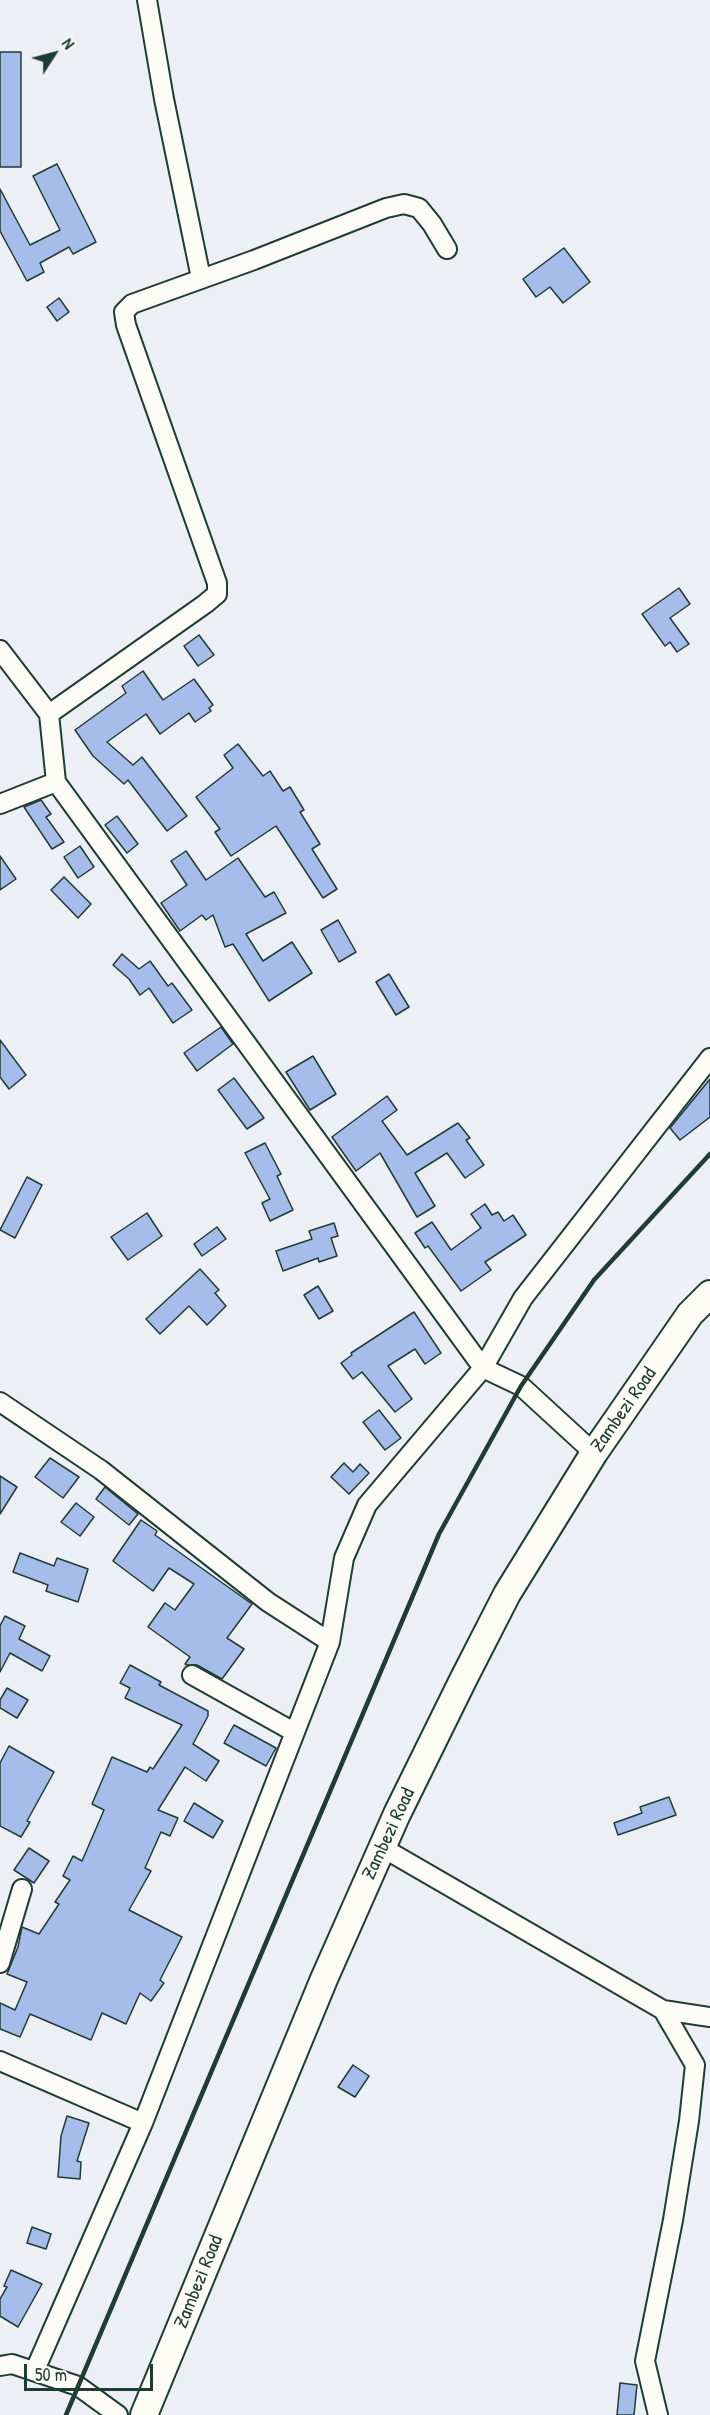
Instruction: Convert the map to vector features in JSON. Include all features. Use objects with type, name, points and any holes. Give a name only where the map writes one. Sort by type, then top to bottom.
[{"type":"main road","name":"Zambezi Road","points":[[144,2415],[324,1979],[383,1848],[507,1594],[594,1453],[690,1314],[710,1294]]},
{"type":"street","points":[[147,0],[164,99],[201,278]]},
{"type":"street","points":[[49,714],[217,594],[217,583],[126,325],[124,312],[132,304],[254,260],[386,208],[404,204],[419,208],[447,249]]},
{"type":"street","points":[[0,650],[49,714],[56,782],[483,1368],[521,1386],[594,1453]]},
{"type":"street","points":[[0,804],[56,782]]},
{"type":"street","points":[[35,2370],[143,2122],[330,1642],[345,1558],[367,1505],[483,1368],[523,1298],[710,1058]]},
{"type":"street","points":[[0,1401],[101,1470],[268,1602],[330,1642]]},
{"type":"street","points":[[192,1675],[294,1732]]},
{"type":"street","points":[[383,1848],[663,2010],[710,2017]]},
{"type":"street","points":[[0,1963],[22,1889]]},
{"type":"street","points":[[658,2415],[645,2361],[674,2220],[695,2065],[663,2010]]},
{"type":"street","points":[[0,2061],[143,2122]]},
{"type":"street","points":[[0,2366],[12,2364],[78,2385],[118,2415]]},
{"type":"building","points":[[0,52],[21,52],[21,167],[0,167]]},
{"type":"building","points":[[57,164],[96,242],[73,254],[69,247],[40,263],[44,272],[27,281],[0,231],[0,189],[30,245],[60,230],[33,176]]},
{"type":"building","points":[[564,248],[590,282],[563,303],[550,287],[536,297],[523,279]]},
{"type":"building","points":[[59,298],[69,312],[57,321],[47,307]]},
{"type":"building","points":[[679,588],[690,604],[670,618],[689,644],[677,652],[670,642],[665,646],[642,614]]},
{"type":"building","points":[[199,635],[214,655],[198,666],[184,646]]},
{"type":"building","points":[[143,671],[163,700],[194,679],[213,705],[209,708],[211,711],[195,722],[189,713],[160,734],[146,714],[107,742],[133,765],[142,757],[187,816],[167,831],[128,780],[124,784],[93,756],[75,730],[126,693],[122,686]]},
{"type":"building","points":[[238,744],[263,776],[270,771],[283,791],[290,787],[304,810],[300,812],[320,844],[312,849],[337,889],[323,898],[276,826],[231,856],[215,832],[220,829],[196,797],[233,768],[224,755]]},
{"type":"building","points":[[41,800],[51,814],[46,817],[64,842],[52,849],[24,807]]},
{"type":"building","points":[[117,816],[138,844],[127,853],[105,825]]},
{"type":"building","points":[[80,846],[94,867],[78,878],[64,857]]},
{"type":"building","points":[[186,851],[206,880],[238,858],[265,897],[274,892],[286,913],[246,934],[263,961],[292,942],[312,973],[269,1001],[233,944],[225,947],[213,915],[206,920],[202,915],[180,931],[161,903],[187,885],[171,861]]},
{"type":"building","points":[[0,856],[16,879],[0,890]]},
{"type":"building","points":[[64,877],[91,904],[78,918],[51,890]]},
{"type":"building","points":[[338,920],[356,952],[339,962],[321,930]]},
{"type":"building","points":[[122,954],[139,969],[150,961],[168,986],[172,983],[192,1010],[173,1023],[149,988],[140,995],[129,979],[113,965]]},
{"type":"building","points":[[389,974],[409,1007],[396,1015],[376,982]]},
{"type":"building","points":[[221,1027],[233,1044],[197,1071],[184,1053]]},
{"type":"building","points":[[0,1040],[26,1075],[9,1089],[0,1077]]},
{"type":"building","points":[[313,1056],[336,1094],[310,1110],[286,1072]]},
{"type":"building","points":[[234,1078],[264,1118],[247,1129],[218,1090]]},
{"type":"building","points":[[710,1079],[710,1117],[680,1140],[670,1128]]},
{"type":"building","points":[[387,1096],[397,1110],[382,1121],[407,1155],[458,1123],[470,1138],[466,1140],[484,1165],[465,1178],[447,1153],[415,1173],[435,1206],[417,1217],[380,1153],[356,1171],[332,1137]]},
{"type":"building","points":[[265,1143],[281,1174],[277,1176],[293,1210],[270,1221],[262,1203],[270,1199],[245,1153]]},
{"type":"building","points":[[27,1177],[42,1185],[15,1238],[0,1230]]},
{"type":"building","points":[[485,1204],[492,1215],[498,1212],[504,1221],[513,1215],[526,1235],[485,1262],[491,1270],[461,1291],[428,1246],[425,1248],[415,1233],[432,1222],[451,1250],[481,1228],[471,1214]]},
{"type":"building","points":[[147,1213],[162,1236],[128,1260],[111,1237]]},
{"type":"building","points":[[334,1223],[338,1236],[331,1238],[337,1256],[319,1262],[318,1258],[283,1271],[276,1251],[312,1239],[309,1231]]},
{"type":"building","points":[[217,1227],[226,1239],[202,1256],[194,1244]]},
{"type":"building","points":[[200,1269],[219,1290],[215,1293],[226,1306],[207,1325],[189,1306],[160,1334],[146,1319]]},
{"type":"building","points":[[318,1286],[333,1311],[319,1319],[304,1295]]},
{"type":"building","points":[[414,1312],[441,1353],[425,1364],[415,1349],[388,1366],[412,1399],[395,1412],[362,1372],[353,1379],[341,1363],[352,1355],[351,1353]]},
{"type":"building","points":[[379,1410],[401,1438],[385,1450],[363,1422]]},
{"type":"building","points":[[50,1458],[79,1477],[63,1498],[35,1477]]},
{"type":"building","points":[[344,1463],[353,1472],[360,1464],[369,1473],[349,1494],[331,1477]]},
{"type":"building","points":[[0,1476],[17,1487],[0,1514]]},
{"type":"building","points":[[105,1487],[138,1514],[129,1525],[96,1499]]},
{"type":"building","points":[[76,1503],[94,1517],[80,1536],[61,1522]]},
{"type":"building","points":[[141,1520],[157,1531],[155,1535],[252,1604],[227,1638],[244,1649],[222,1679],[197,1665],[185,1664],[190,1657],[148,1627],[165,1603],[175,1610],[194,1584],[169,1568],[153,1591],[113,1561]]},
{"type":"building","points":[[20,1553],[54,1566],[57,1558],[88,1569],[78,1602],[46,1591],[48,1585],[13,1572]]},
{"type":"building","points":[[5,1616],[25,1626],[19,1639],[50,1656],[42,1671],[10,1653],[0,1672],[0,1626]]},
{"type":"building","points":[[130,1665],[161,1682],[159,1685],[208,1711],[208,1716],[193,1744],[219,1761],[206,1781],[185,1767],[158,1810],[178,1818],[170,1836],[161,1832],[145,1868],[151,1871],[129,1910],[182,1937],[160,1980],[164,1983],[151,2001],[140,1993],[126,2024],[102,2013],[91,2040],[30,2014],[20,2037],[0,2029],[0,2003],[15,2010],[27,1982],[7,1974],[18,1947],[22,1927],[39,1934],[59,1904],[55,1902],[70,1880],[63,1876],[73,1856],[82,1861],[104,1810],[92,1804],[112,1757],[147,1772],[150,1767],[153,1769],[182,1725],[125,1698],[130,1688],[120,1683]]},
{"type":"building","points":[[7,1688],[28,1700],[17,1718],[0,1708],[0,1700]]},
{"type":"building","points":[[234,1725],[276,1748],[266,1766],[224,1743]]},
{"type":"building","points":[[9,1746],[54,1772],[27,1821],[30,1822],[21,1837],[0,1826],[0,1763]]},
{"type":"building","points":[[669,1797],[676,1815],[618,1835],[614,1823],[642,1813],[640,1807]]},
{"type":"building","points":[[194,1803],[223,1821],[213,1838],[184,1821]]},
{"type":"building","points":[[29,1848],[49,1861],[34,1883],[14,1870]]},
{"type":"building","points":[[353,2065],[369,2076],[355,2097],[338,2087]]},
{"type":"building","points":[[67,2116],[89,2123],[77,2161],[81,2162],[80,2179],[58,2177],[61,2136]]},
{"type":"building","points":[[32,2227],[51,2234],[46,2249],[27,2243]]},
{"type":"building","points":[[11,2270],[42,2284],[18,2327],[0,2316],[0,2299],[7,2287],[4,2286]]},
{"type":"building","points":[[620,2383],[637,2385],[634,2415],[617,2415]]},
{"type":"railway","points":[[66,2415],[439,1534],[521,1386],[594,1280],[710,1154]]}]
